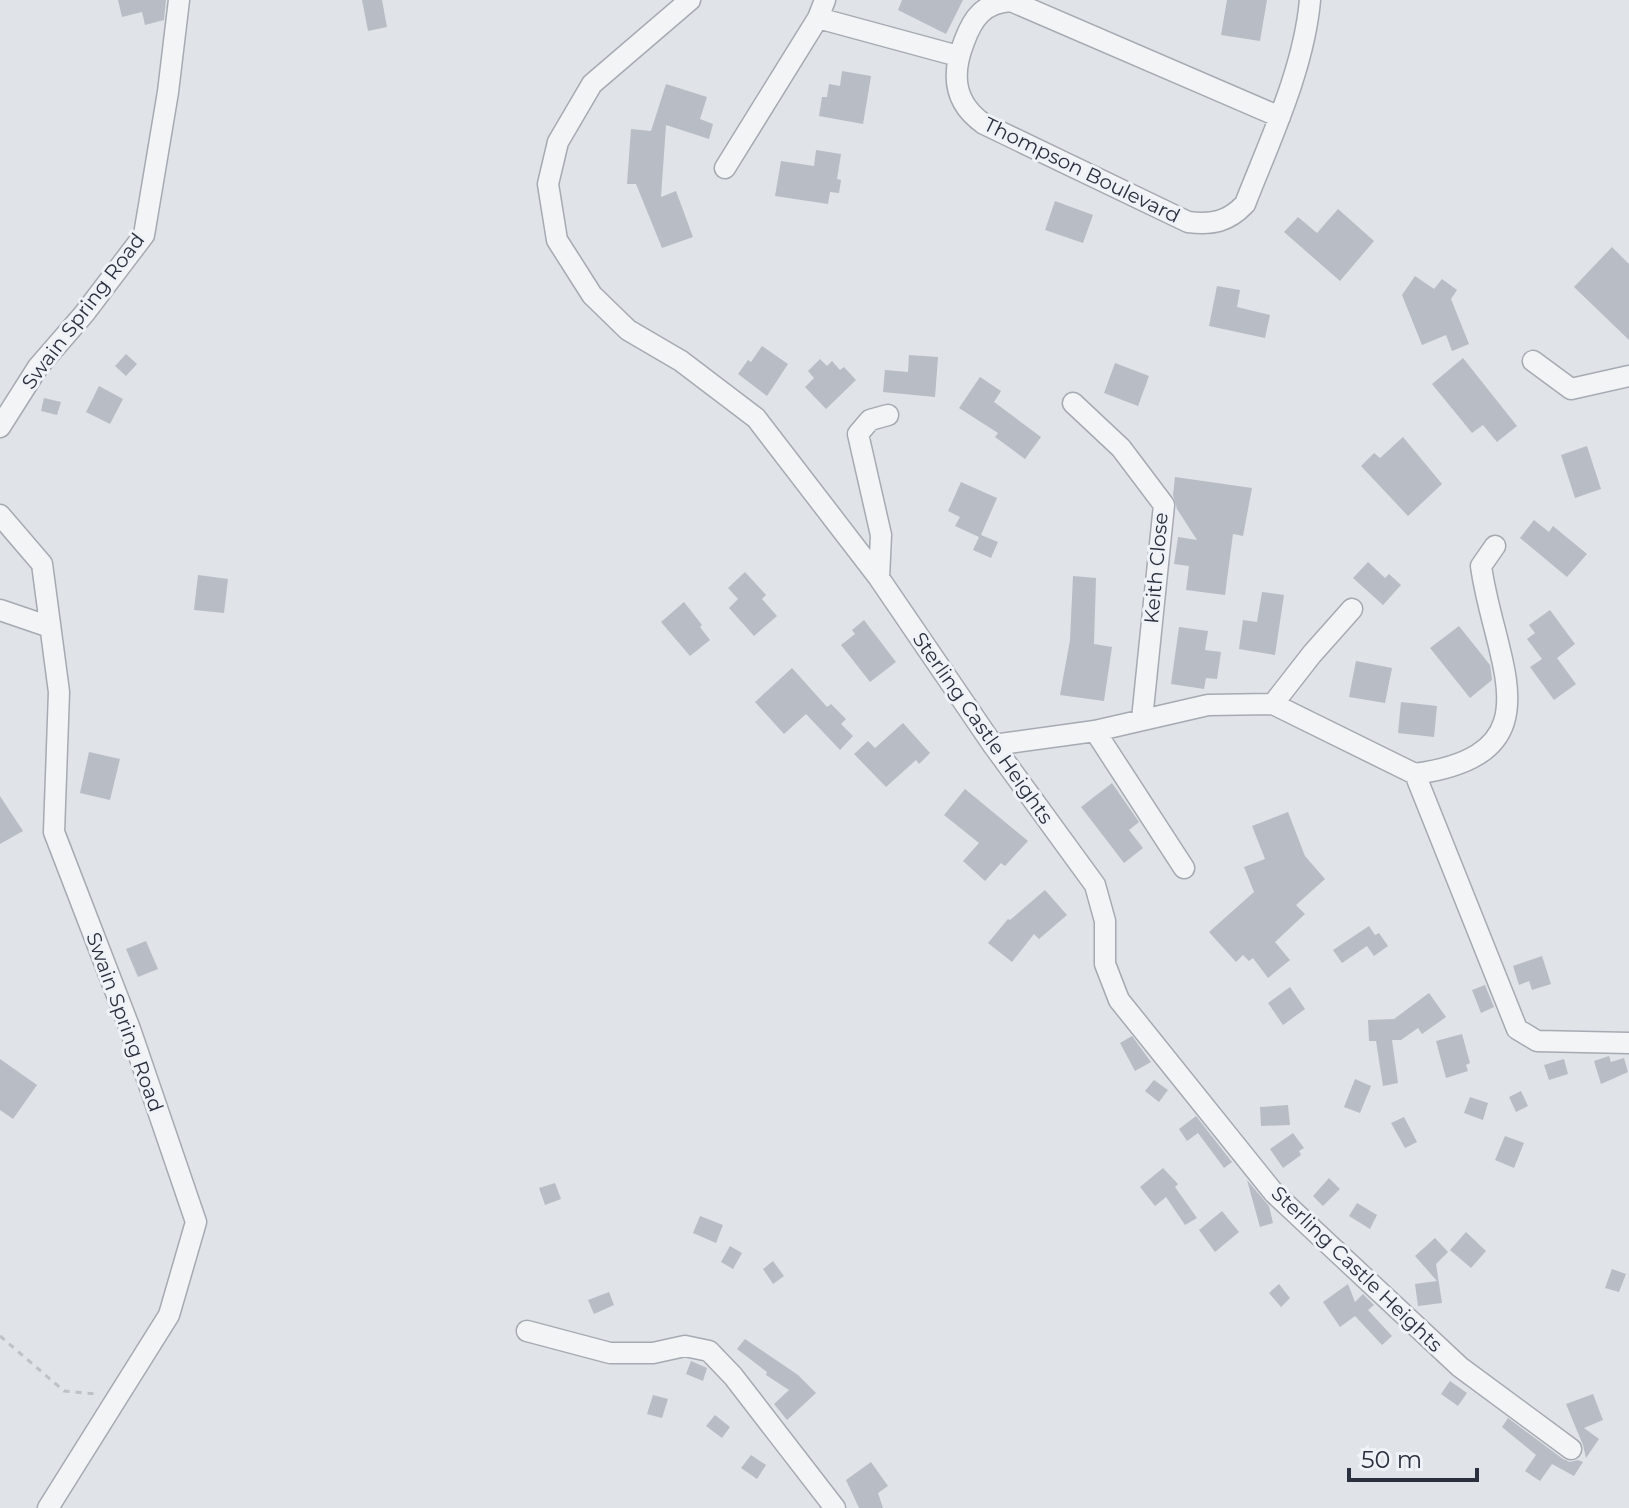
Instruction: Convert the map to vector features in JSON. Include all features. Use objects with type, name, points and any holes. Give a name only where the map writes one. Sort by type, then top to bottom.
[{"type":"street","name":"Swain Spring Road","points":[[0,427],[38,367],[84,314],[144,235],[168,92],[179,0]]},
{"type":"street","name":"Sterling Castle Heights","points":[[690,0],[592,84],[558,142],[548,184],[557,240],[592,295],[628,330],[681,361],[756,418],[879,578],[993,745],[1095,885],[1105,921],[1105,964],[1119,1000],[1274,1193],[1460,1367],[1571,1449]]},
{"type":"street","name":"Thompson Boulevard","points":[[1280,117],[1011,1],[988,6],[978,14],[958,56],[955,79],[964,105],[984,124],[1188,222],[1206,224],[1223,221],[1236,214],[1245,204],[1280,117],[1308,24],[1310,0]]},
{"type":"street","points":[[725,168],[821,9],[958,56]]},
{"type":"street","points":[[1533,361],[1571,389],[1629,376]]},
{"type":"street","name":"Keith Close","points":[[1073,403],[1121,448],[1164,505],[1142,719]]},
{"type":"street","points":[[879,578],[881,535],[858,434],[870,420],[888,415]]},
{"type":"street","name":"Swain Spring Road","points":[[0,515],[42,564],[59,692],[54,832],[130,1029],[196,1222],[169,1315],[48,1508]]},
{"type":"street","points":[[993,745],[1095,731],[1208,705],[1273,704],[1415,774],[1445,770],[1482,754],[1504,729],[1508,690],[1485,598],[1481,566],[1495,546]]},
{"type":"street","points":[[1273,704],[1352,609]]},
{"type":"street","points":[[0,610],[50,627]]},
{"type":"street","points":[[1095,731],[1184,868]]},
{"type":"street","points":[[1415,774],[1517,1029],[1537,1041],[1629,1043]]},
{"type":"street","points":[[527,1331],[610,1353],[653,1353],[685,1346],[709,1351],[733,1376],[835,1508]]},
{"type":"path","points":[[0,1336],[64,1391],[119,1396]]},
{"type":"building","points":[[118,0],[166,0],[164,20],[145,25],[142,12],[122,17]]},
{"type":"building","points":[[362,0],[382,0],[387,27],[368,31]]},
{"type":"building","points":[[902,0],[963,0],[946,34],[898,10]]},
{"type":"building","points":[[1227,0],[1267,0],[1260,41],[1221,35]]},
{"type":"building","points":[[842,71],[871,76],[863,124],[819,116],[822,97],[827,97],[829,84],[840,86]]},
{"type":"building","points":[[666,84],[707,97],[700,119],[713,124],[709,139],[666,125],[661,197],[676,191],[693,237],[662,248],[636,184],[627,184],[631,129],[651,131]]},
{"type":"building","points":[[816,150],[841,154],[837,179],[841,180],[839,193],[830,192],[828,204],[775,196],[781,161],[814,166]]},
{"type":"building","points":[[1055,201],[1093,215],[1083,243],[1045,230]]},
{"type":"building","points":[[1338,209],[1374,241],[1340,281],[1284,232],[1298,217],[1317,233]]},
{"type":"building","points":[[1612,247],[1629,264],[1629,340],[1574,287]]},
{"type":"building","points":[[1415,276],[1434,289],[1442,279],[1457,290],[1451,299],[1469,344],[1452,351],[1446,335],[1422,345],[1402,295]]},
{"type":"building","points":[[1217,286],[1240,290],[1237,307],[1270,315],[1265,338],[1209,326]]},
{"type":"building","points":[[762,346],[788,364],[767,396],[738,374]]},
{"type":"building","points":[[126,354],[137,364],[126,376],[115,366]]},
{"type":"building","points":[[909,355],[938,357],[935,397],[883,392],[885,370],[908,372]]},
{"type":"building","points":[[1463,358],[1517,426],[1497,442],[1483,425],[1472,433],[1432,384]]},
{"type":"building","points":[[820,359],[827,366],[832,361],[840,370],[844,367],[856,380],[826,409],[805,387],[814,378],[808,371]]},
{"type":"building","points":[[1115,363],[1149,376],[1138,406],[1104,393]]},
{"type":"building","points":[[980,377],[1001,391],[994,402],[1041,437],[1025,459],[995,437],[998,433],[959,408]]},
{"type":"building","points":[[99,386],[123,399],[110,424],[86,412]]},
{"type":"building","points":[[44,398],[61,402],[57,415],[41,411]]},
{"type":"building","points":[[1403,437],[1442,484],[1408,516],[1361,466],[1374,453],[1380,458]]},
{"type":"building","points":[[1587,446],[1601,489],[1575,498],[1561,455]]},
{"type":"building","points":[[1175,477],[1252,488],[1243,536],[1233,534],[1225,595],[1186,590],[1189,566],[1174,564],[1178,537],[1197,540],[1177,509],[1173,495]]},
{"type":"building","points":[[961,482],[997,498],[981,535],[998,542],[991,558],[973,550],[979,537],[955,526],[960,517],[948,511]]},
{"type":"building","points":[[1534,520],[1549,532],[1553,526],[1587,554],[1567,577],[1520,538]]},
{"type":"building","points":[[1368,562],[1385,578],[1389,574],[1401,585],[1383,605],[1353,578]]},
{"type":"building","points":[[745,572],[766,595],[762,599],[777,616],[754,636],[729,608],[738,599],[728,588]]},
{"type":"building","points":[[198,575],[228,579],[224,613],[194,610]]},
{"type":"building","points":[[1073,576],[1096,578],[1094,644],[1112,647],[1104,701],[1060,695],[1070,640]]},
{"type":"building","points":[[1262,592],[1284,595],[1275,655],[1239,649],[1243,620],[1257,622]]},
{"type":"building","points":[[684,602],[710,640],[690,656],[661,622]]},
{"type":"building","points":[[1550,610],[1575,644],[1557,658],[1576,684],[1554,700],[1530,667],[1542,659],[1527,639],[1535,633],[1529,625]]},
{"type":"building","points":[[864,620],[896,662],[870,682],[841,645],[855,634],[852,630]]},
{"type":"building","points":[[1459,626],[1490,665],[1491,671],[1492,680],[1470,698],[1430,648]]},
{"type":"building","points":[[1179,627],[1208,631],[1205,650],[1221,652],[1217,679],[1206,678],[1204,689],[1171,684]]},
{"type":"building","points":[[1356,661],[1392,668],[1385,703],[1349,697]]},
{"type":"building","points":[[792,668],[827,707],[831,704],[846,719],[841,724],[853,736],[840,750],[806,714],[784,734],[755,702]]},
{"type":"building","points":[[1401,702],[1437,706],[1434,737],[1398,733]]},
{"type":"building","points":[[903,723],[930,753],[919,764],[916,760],[886,787],[854,754],[868,741],[875,748]]},
{"type":"building","points":[[89,752],[120,759],[110,800],[80,793]]},
{"type":"building","points":[[1112,783],[1139,822],[1129,830],[1143,848],[1124,863],[1081,807]]},
{"type":"building","points":[[965,789],[1028,841],[1005,866],[1001,863],[985,881],[963,861],[979,843],[944,815]]},
{"type":"building","points":[[0,796],[23,831],[0,844]]},
{"type":"building","points":[[1288,812],[1305,856],[1325,879],[1296,905],[1305,914],[1275,942],[1290,960],[1268,978],[1253,958],[1249,961],[1243,955],[1236,962],[1209,932],[1254,892],[1244,867],[1265,859],[1252,826]]},
{"type":"building","points":[[1045,890],[1067,915],[1039,939],[1034,934],[1012,962],[988,943],[1008,919]]},
{"type":"building","points":[[1369,926],[1375,935],[1379,933],[1388,946],[1374,956],[1367,946],[1342,963],[1333,950]]},
{"type":"building","points":[[146,941],[158,969],[138,977],[126,949]]},
{"type":"building","points":[[1542,956],[1551,984],[1532,990],[1529,981],[1519,985],[1513,966]]},
{"type":"building","points":[[1485,985],[1494,1007],[1481,1013],[1472,990]]},
{"type":"building","points":[[1290,987],[1305,1009],[1283,1025],[1268,1003]]},
{"type":"building","points":[[1429,993],[1446,1017],[1422,1034],[1418,1028],[1401,1040],[1392,1040],[1398,1083],[1383,1086],[1376,1041],[1369,1041],[1368,1020],[1394,1019]]},
{"type":"building","points":[[1462,1034],[1470,1063],[1466,1065],[1468,1071],[1446,1078],[1436,1041]]},
{"type":"building","points":[[1132,1036],[1151,1062],[1135,1071],[1120,1043]]},
{"type":"building","points":[[1609,1056],[1611,1062],[1624,1058],[1628,1072],[1601,1084],[1594,1061]]},
{"type":"building","points":[[0,1059],[37,1085],[13,1119],[0,1110]]},
{"type":"building","points":[[1564,1059],[1568,1074],[1549,1080],[1544,1065]]},
{"type":"building","points":[[1355,1079],[1371,1086],[1360,1113],[1344,1107]]},
{"type":"building","points":[[1154,1080],[1168,1090],[1159,1102],[1145,1091]]},
{"type":"building","points":[[1521,1091],[1528,1106],[1516,1112],[1509,1097]]},
{"type":"building","points":[[1470,1097],[1488,1103],[1483,1120],[1464,1113]]},
{"type":"building","points":[[1288,1105],[1290,1125],[1261,1126],[1260,1107]]},
{"type":"building","points":[[1196,1116],[1232,1162],[1224,1168],[1198,1133],[1187,1141],[1179,1129]]},
{"type":"building","points":[[1404,1117],[1417,1142],[1405,1148],[1391,1123]]},
{"type":"building","points":[[1293,1133],[1304,1148],[1299,1151],[1301,1155],[1283,1168],[1270,1149]]},
{"type":"building","points":[[1505,1136],[1524,1143],[1514,1168],[1495,1160]]},
{"type":"building","points":[[1163,1168],[1178,1184],[1175,1187],[1197,1218],[1185,1225],[1166,1197],[1155,1206],[1140,1187]]},
{"type":"building","points":[[1329,1178],[1340,1189],[1323,1206],[1313,1196]]},
{"type":"building","points":[[1247,1180],[1269,1206],[1273,1223],[1260,1227]]},
{"type":"building","points":[[555,1183],[561,1199],[545,1205],[539,1188]]},
{"type":"building","points":[[1357,1203],[1377,1215],[1370,1229],[1349,1216]]},
{"type":"building","points":[[1222,1211],[1239,1232],[1215,1252],[1199,1230]]},
{"type":"building","points":[[700,1216],[723,1225],[716,1243],[693,1233]]},
{"type":"building","points":[[1466,1232],[1486,1251],[1471,1268],[1450,1250]]},
{"type":"building","points":[[1435,1238],[1448,1252],[1436,1264],[1442,1303],[1418,1306],[1415,1284],[1437,1281],[1415,1256]]},
{"type":"building","points":[[730,1246],[742,1253],[733,1269],[721,1262]]},
{"type":"building","points":[[773,1261],[784,1276],[773,1284],[763,1269]]},
{"type":"building","points":[[1612,1269],[1626,1274],[1619,1292],[1605,1288]]},
{"type":"building","points":[[1279,1284],[1290,1298],[1281,1307],[1269,1293]]},
{"type":"building","points":[[1348,1284],[1355,1302],[1363,1294],[1374,1305],[1368,1310],[1392,1336],[1382,1345],[1355,1316],[1340,1327],[1323,1302]]},
{"type":"building","points":[[609,1292],[614,1305],[594,1314],[588,1300]]},
{"type":"building","points":[[745,1339],[798,1375],[816,1393],[787,1420],[774,1404],[789,1390],[766,1375],[767,1372],[737,1349]]},
{"type":"building","points":[[691,1361],[707,1368],[703,1381],[686,1374]]},
{"type":"building","points":[[1450,1381],[1467,1393],[1458,1406],[1441,1394]]},
{"type":"building","points":[[1593,1394],[1603,1420],[1584,1428],[1599,1439],[1586,1458],[1566,1404]]},
{"type":"building","points":[[653,1395],[668,1399],[662,1418],[647,1414]]},
{"type":"building","points":[[715,1415],[730,1427],[722,1438],[706,1426]]},
{"type":"building","points":[[1508,1418],[1563,1459],[1583,1462],[1574,1476],[1552,1464],[1540,1481],[1525,1471],[1536,1455],[1502,1427]]},
{"type":"building","points":[[751,1455],[766,1465],[757,1479],[741,1468]]},
{"type":"building","points":[[871,1462],[888,1486],[878,1493],[883,1508],[859,1508],[846,1480]]}]
